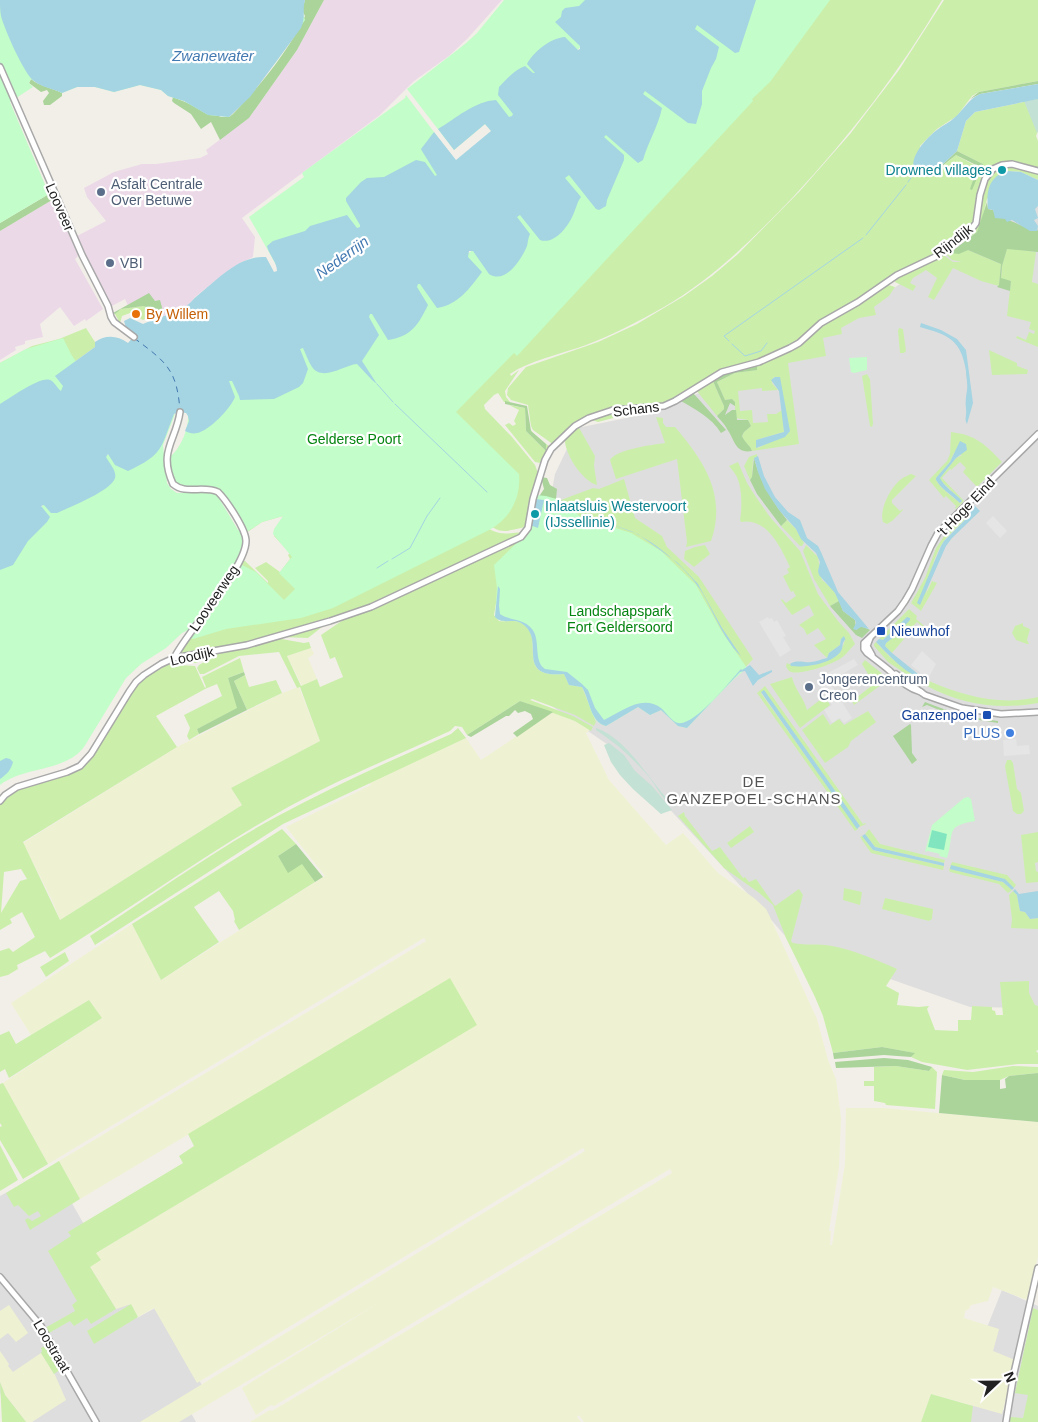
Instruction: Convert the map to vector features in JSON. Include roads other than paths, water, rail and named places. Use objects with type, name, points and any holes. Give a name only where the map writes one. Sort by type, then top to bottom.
[{"type":"street","name":"Looveer","points":[[0,67],[82,255],[108,306],[111,317],[114,322],[134,338]]},
{"type":"street","name":"Rijndijk","points":[[890,280],[938,255],[973,229],[977,220],[980,195],[985,179],[993,169],[1002,165],[1012,164],[1038,171]]},
{"type":"street","name":"Schans","points":[[349,615],[371,607],[521,537],[528,528],[537,484],[545,460],[551,449],[574,426],[589,418],[613,410],[664,406],[722,372],[759,362],[784,352],[799,343],[821,323],[858,302],[890,280]]},
{"type":"street","name":"Looveerweg","points":[[174,658],[231,576],[246,545],[245,535],[218,492],[183,489],[173,484],[167,454],[180,412]]},
{"type":"street","name":"'t Hoge Eind","points":[[1038,434],[938,534],[905,601],[865,641],[866,654],[921,692],[943,702],[970,710],[1001,714],[1038,710]]},
{"type":"street","name":"Loodijk","points":[[0,801],[17,786],[67,772],[80,766],[91,754],[136,682],[151,669],[174,658],[247,645],[349,615]]},
{"type":"street","points":[[1006,1422],[1014,1373],[1038,1268]]},
{"type":"street","name":"Loostraat","points":[[0,1277],[41,1326],[96,1422]]},
{"type":"water","name":"Zwanewater","points":[[0,0],[305,0],[301,28],[250,97],[229,117],[208,115],[184,101],[168,96],[161,90],[140,85],[114,92],[95,87],[77,87],[62,93],[40,85],[25,70],[15,50],[1,16]]},
{"type":"water","name":"Nederrijn","points":[[585,0],[756,0],[739,52],[735,53],[697,25],[695,29],[719,47],[716,59],[702,91],[702,104],[696,124],[688,123],[645,91],[643,94],[662,108],[643,160],[638,163],[606,135],[604,137],[624,155],[624,160],[606,206],[599,210],[596,209],[569,175],[565,178],[581,197],[568,225],[560,234],[545,241],[540,240],[520,215],[517,217],[530,234],[527,246],[521,257],[507,273],[501,276],[489,274],[473,251],[469,251],[468,257],[482,272],[468,290],[457,300],[437,308],[420,284],[418,284],[417,287],[428,305],[417,324],[403,336],[388,340],[372,314],[370,314],[369,317],[379,335],[362,361],[377,384],[357,364],[334,372],[322,373],[317,371],[312,367],[303,348],[300,349],[308,369],[303,383],[299,387],[274,399],[240,400],[232,381],[229,381],[235,397],[233,402],[207,428],[195,433],[186,432],[189,421],[186,413],[174,414],[163,443],[155,455],[148,460],[128,471],[115,465],[108,454],[106,457],[114,470],[115,478],[106,488],[57,513],[51,513],[44,505],[41,506],[50,517],[47,522],[28,541],[13,565],[0,570],[0,404],[39,381],[50,380],[61,391],[63,386],[55,376],[95,347],[95,342],[111,337],[120,338],[128,343],[136,334],[126,328],[124,321],[130,318],[143,324],[181,309],[238,264],[256,257],[266,257],[274,272],[277,271],[267,246],[273,241],[305,231],[310,226],[347,215],[357,228],[360,227],[346,198],[367,178],[384,177],[416,160],[425,162],[435,176],[437,175],[421,149],[434,132],[456,160],[491,131],[485,124],[454,150],[438,129],[473,107],[488,101],[496,100],[509,117],[512,116],[513,114],[498,95],[499,87],[514,72],[525,66],[535,73],[527,64],[538,50],[554,40],[565,37],[578,50],[580,49],[580,46],[555,22],[561,17],[562,11],[565,8],[579,6]]},
{"type":"water","points":[[1038,84],[1038,99],[975,112],[966,121],[957,151],[941,167],[925,174],[915,172],[914,160],[921,147],[931,135],[957,115],[976,96]]},
{"type":"water","points":[[1008,171],[1021,172],[1038,180],[1038,206],[1035,209],[1038,218],[1034,220],[1038,226],[1037,231],[1030,231],[1012,220],[1007,222],[1005,219],[995,218],[993,210],[988,209],[988,190],[990,185],[1002,173]]},
{"type":"water","points":[[921,323],[941,330],[957,339],[966,350],[973,403],[967,424],[966,371],[961,352],[952,340],[920,327]]},
{"type":"water","points":[[775,377],[780,377],[790,431],[785,437],[756,448],[756,440],[784,432],[779,391],[771,380]]},
{"type":"water","points":[[960,441],[966,444],[967,450],[956,458],[940,478],[962,501],[960,503],[941,487],[936,478],[950,462]]},
{"type":"water","points":[[758,456],[764,476],[775,497],[788,512],[800,520],[807,538],[818,546],[838,592],[869,629],[861,627],[856,630],[853,629],[856,623],[855,620],[843,611],[835,593],[819,575],[820,562],[816,553],[801,539],[796,529],[779,510],[765,489],[754,458]]},
{"type":"water","points":[[535,499],[544,500],[538,528],[530,525]]},
{"type":"water","points":[[974,505],[980,511],[946,546],[920,605],[917,603],[941,546],[969,516],[966,513]]},
{"type":"water","points":[[582,514],[614,525],[583,517],[581,516]]},
{"type":"water","points":[[640,536],[651,542],[673,559]]},
{"type":"water","points":[[673,559],[698,584],[722,628],[741,656],[725,635],[697,585]]},
{"type":"water","points":[[498,586],[500,589],[500,614],[521,621],[532,629],[535,634],[541,665],[545,669],[567,672],[582,684],[588,690],[595,708],[604,720],[624,709],[646,703],[654,704],[661,708],[671,719],[678,723],[685,722],[710,704],[687,728],[678,726],[661,710],[650,715],[638,707],[606,726],[601,724],[593,715],[582,687],[569,685],[564,674],[547,674],[538,669],[533,657],[533,643],[528,629],[518,622],[501,621],[495,617]]},
{"type":"water","points":[[907,617],[910,620],[885,646],[923,678],[904,669],[876,642],[879,639],[883,640]]},
{"type":"water","points":[[844,636],[845,640],[841,651],[831,659],[811,666],[791,666],[790,664],[795,662],[813,662],[827,658],[829,653],[840,645],[841,639]]},
{"type":"water","points":[[750,665],[759,675],[772,670],[772,672],[758,680],[753,686],[745,671],[740,672],[717,696],[741,669]]},
{"type":"water","points":[[764,690],[860,826],[857,829],[761,692]]},
{"type":"water","points":[[6,758],[13,762],[8,772],[0,779],[0,761]]},
{"type":"water","points":[[865,834],[875,847],[944,863],[944,866],[873,850],[862,836]]},
{"type":"water","points":[[951,865],[1005,879],[1014,888],[1012,890],[1003,882],[950,869]]},
{"type":"water","points":[[1015,889],[1019,894],[1038,891],[1038,918],[1030,919],[1025,912],[1020,911],[1017,895],[1013,891]]},
{"type":"waterway","points":[[908,182],[915,172]]},
{"type":"waterway","points":[[866,235],[906,185]]},
{"type":"waterway","points":[[729,341],[724,336],[863,238]]},
{"type":"waterway","points":[[732,344],[745,356],[761,351],[767,343]]},
{"type":"waterway","points":[[377,384],[393,402]]},
{"type":"waterway","points":[[395,404],[487,492]]},
{"type":"waterway","points":[[392,559],[410,548],[427,516],[440,498]]},
{"type":"waterway","points":[[377,568],[388,561]]},
{"type":"place","name":"Drowned villages","points":[[1002,170]]},
{"type":"place","name":"Asfalt Centrale Over Betuwe","points":[[101,192]]},
{"type":"place","name":"VBI","points":[[110,263]]},
{"type":"place","name":"By Willem","points":[[136,314]]},
{"type":"place","name":"Inlaatsluis Westervoort (IJssellinie)","points":[[535,514]]},
{"type":"place","name":"Nieuwhof","points":[[881,631]]},
{"type":"place","name":"Jongerencentrum Creon","points":[[809,687]]},
{"type":"place","name":"Ganzenpoel","points":[[987,715]]},
{"type":"place","name":"PLUS","points":[[1010,733]]},
{"type":"district","name":"DE GANZEPOEL-SCHANS","points":[[754,790]]},
{"type":"park label","name":"Gelderse Poort","points":[[354,439]]},
{"type":"park label","name":"Landschapspark Fort Geldersoord","points":[[620,620]]}]
